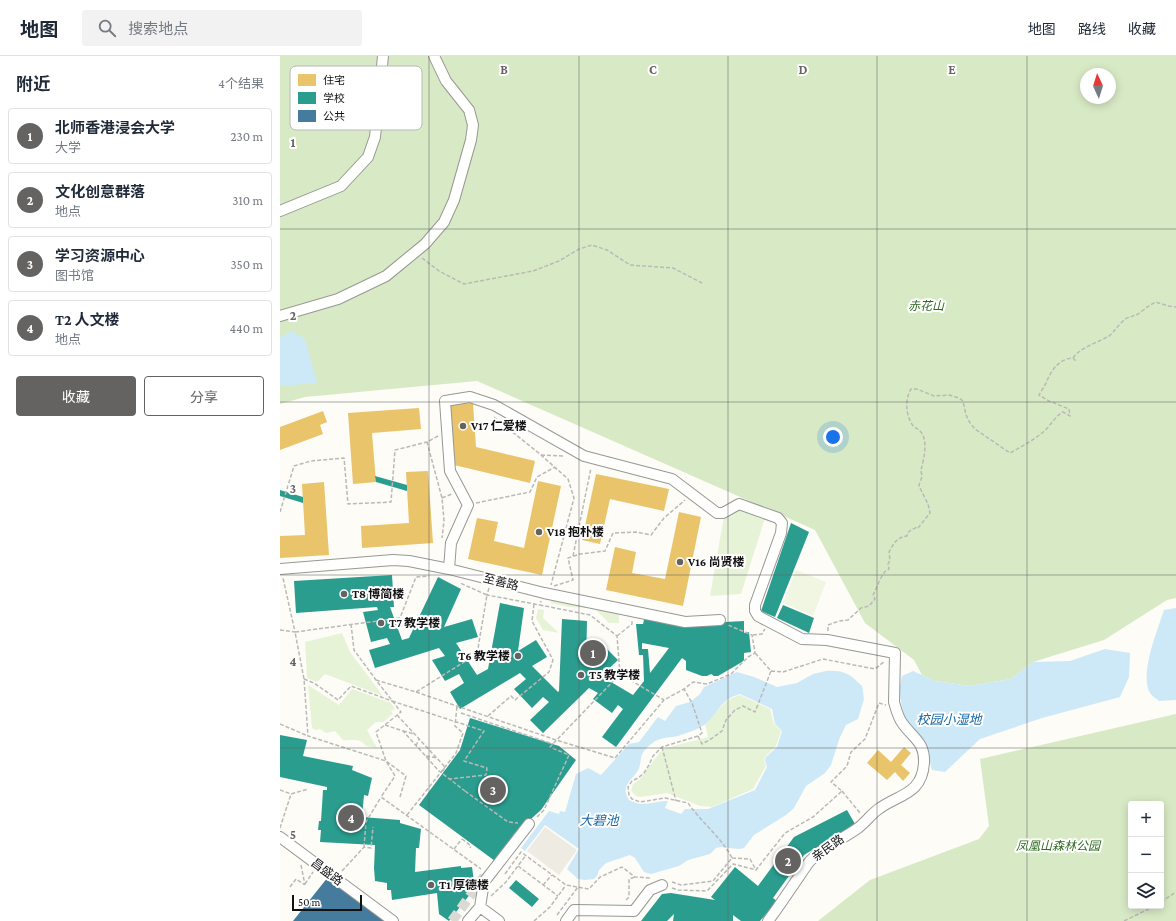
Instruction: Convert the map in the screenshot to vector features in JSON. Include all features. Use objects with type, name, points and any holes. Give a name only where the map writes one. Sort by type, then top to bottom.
[{"type":"street","points":[[382,66],[383,56]]},
{"type":"street","points":[[280,316],[338,299],[386,276],[425,244],[444,222],[454,200],[471,140],[473,125],[469,110],[446,81],[434,56]]},
{"type":"street","points":[[280,211],[341,186],[368,157],[375,137],[376,130]]},
{"type":"street","points":[[449,569],[451,543],[468,505],[450,471],[445,401],[470,397],[494,405],[584,456],[672,479],[717,513],[723,513],[739,504],[778,518],[782,523],[781,533],[755,605],[755,611],[758,616],[766,622],[802,639],[827,640],[896,653],[895,708]]},
{"type":"street","name":"至善路","points":[[280,569],[394,560],[409,561],[449,569],[544,593],[685,622],[720,620]]},
{"type":"street","name":"亲民路","points":[[768,921],[810,860],[858,828],[880,808],[905,795],[916,785],[921,776],[924,762],[922,751],[918,740],[902,723],[895,708]]},
{"type":"street","points":[[468,921],[480,907],[484,882],[489,874],[529,824]]},
{"type":"street","name":"昌盛路","points":[[280,837],[393,921]]},
{"type":"street","points":[[566,921],[574,910],[634,911],[650,890],[662,882]]},
{"type":"street","points":[[480,907],[499,921]]},
{"type":"street","points":[[614,911],[618,921]]},
{"type":"path","points":[[414,252],[439,271],[464,284],[533,271],[559,261],[579,249],[592,245],[607,250],[630,265],[673,268],[702,283]]},
{"type":"path","points":[[1072,358],[1082,349],[1108,336],[1128,317],[1137,314],[1156,302],[1176,307]]},
{"type":"path","points":[[827,640],[828,626],[839,621],[848,620],[861,608],[869,606],[873,603],[875,599],[873,595],[877,590],[879,580],[889,569],[889,552],[895,540],[907,536],[912,529],[916,527],[918,528],[930,513],[928,504],[919,486],[922,477],[921,470],[925,458],[924,439],[914,427],[907,415],[907,398],[911,389],[917,389],[934,396],[948,395],[960,398],[963,401],[966,415],[975,429],[1010,453],[1033,441],[1058,415],[1063,412],[1070,416],[1069,409],[1049,401],[1039,395],[1046,383],[1047,377],[1059,362],[1066,358],[1072,358],[1077,362]]},
{"type":"path","points":[[494,405],[491,414],[568,479],[574,498],[550,589],[556,584],[573,580],[568,558],[580,554],[605,551],[613,533],[636,532],[651,536],[664,518],[692,493]]},
{"type":"path","points":[[280,512],[294,466],[311,461],[344,458],[348,504],[391,502],[395,450],[427,442],[440,435]]},
{"type":"path","points":[[427,442],[442,498],[444,521],[442,542]]},
{"type":"path","points":[[573,556],[593,459]]},
{"type":"path","points":[[468,505],[530,492],[537,477],[555,467]]},
{"type":"path","points":[[280,569],[295,632],[304,679],[308,736]]},
{"type":"path","points":[[280,630],[295,632],[400,618],[416,577],[435,575]]},
{"type":"path","points":[[454,580],[488,595],[590,615],[617,636],[620,674],[550,747],[569,755],[544,810],[529,824]]},
{"type":"path","points":[[416,692],[478,654],[491,580]]},
{"type":"path","points":[[540,605],[544,593]]},
{"type":"path","points":[[488,716],[511,696],[515,700],[549,672],[553,660],[532,621],[534,604]]},
{"type":"path","points":[[720,620],[752,636],[762,634],[766,622]]},
{"type":"path","points":[[335,878],[364,847],[366,822],[395,776],[386,761],[376,732],[401,712],[354,650],[351,624]]},
{"type":"path","points":[[617,636],[632,624]]},
{"type":"path","points":[[752,636],[755,653],[770,671],[783,672],[823,659],[875,669],[896,653]]},
{"type":"path","points":[[376,680],[615,758],[664,700],[684,689],[693,682],[707,684],[731,674],[748,657],[755,653]]},
{"type":"path","points":[[698,736],[702,744],[711,739],[722,731],[726,720],[735,710],[743,706],[755,712],[768,680],[770,671]]},
{"type":"path","points":[[620,674],[664,700]]},
{"type":"path","points":[[304,679],[338,700],[351,686],[484,731],[464,761],[487,768],[486,775],[449,779]]},
{"type":"path","points":[[684,689],[692,703],[702,733],[698,736],[662,747],[653,756],[644,772],[632,781],[628,787],[629,795],[632,799],[640,802],[665,798],[688,803],[697,816],[728,850],[732,858]]},
{"type":"path","points":[[866,820],[842,791],[831,782],[847,766],[851,752],[865,739],[879,703],[895,708]]},
{"type":"path","points":[[407,816],[456,753],[463,733],[455,726],[457,706]]},
{"type":"path","points":[[461,713],[553,744]]},
{"type":"path","points":[[398,715],[445,767],[442,773]]},
{"type":"path","points":[[280,724],[308,736],[386,761],[406,776],[400,797]]},
{"type":"path","points":[[385,725],[414,734]]},
{"type":"path","points":[[402,731],[442,773],[508,822]]},
{"type":"path","points":[[416,746],[419,739]]},
{"type":"path","points":[[662,747],[676,801]]},
{"type":"path","points":[[426,756],[436,758]]},
{"type":"path","points":[[280,790],[291,794],[308,789]]},
{"type":"path","points":[[756,870],[785,833],[813,817],[842,791]]},
{"type":"path","points":[[280,828],[291,794]]},
{"type":"path","points":[[381,797],[489,874]]},
{"type":"path","points":[[364,847],[371,848],[373,828]]},
{"type":"path","points":[[454,849],[462,839],[471,846],[470,848]]},
{"type":"path","points":[[505,874],[521,852],[566,885],[588,889],[600,877],[622,867],[635,877],[681,885],[713,881],[732,858]]},
{"type":"path","points":[[480,907],[506,882],[526,855]]},
{"type":"path","points":[[732,858],[750,859],[756,870]]},
{"type":"path","points":[[290,887],[296,879],[305,885],[300,861]]},
{"type":"path","points":[[662,882],[678,890],[707,891],[733,864],[756,870]]},
{"type":"path","points":[[518,866],[558,896]]},
{"type":"path","points":[[543,885],[552,875]]},
{"type":"path","points":[[629,898],[629,879],[635,877]]},
{"type":"path","points":[[534,921],[550,907],[566,885]]},
{"type":"path","points":[[557,915],[578,887]]},
{"type":"path","points":[[1164,900],[1176,892]]},
{"type":"path","points":[[1124,921],[1149,909]]},
{"type":"green space","name":"赤花山","points":[[280,56],[1176,56],[1176,598],[1167,600],[1104,640],[1033,662],[1011,679],[970,686],[935,681],[922,675],[914,660],[865,623],[815,530],[477,381],[305,397],[280,404]]},
{"type":"green space","points":[[736,508],[765,518],[741,594],[710,596],[724,516]]},
{"type":"green space","points":[[796,570],[826,582],[813,616],[783,603]]},
{"type":"green space","points":[[552,596],[591,605],[619,615],[619,623],[609,623],[594,608],[569,607],[551,603]]},
{"type":"green space","points":[[538,609],[544,610],[543,618],[559,633],[543,630],[536,618]]},
{"type":"green space","points":[[342,633],[350,652],[383,696],[325,674],[317,682],[307,678],[305,642]]},
{"type":"green space","points":[[308,685],[339,705],[352,689],[391,703],[395,709],[391,711],[393,714],[383,722],[376,722],[367,730],[377,748],[366,746],[358,740],[343,740],[335,731],[326,733],[320,729],[316,730],[312,728]]},
{"type":"green space","points":[[740,695],[770,709],[774,724],[781,731],[776,746],[764,760],[766,766],[753,789],[712,807],[700,806],[667,793],[641,797],[636,796],[631,791],[633,784],[640,779],[660,752],[666,748],[708,737],[705,724],[725,703]]},
{"type":"green space","name":"凤凰山森林公园","points":[[1176,714],[1176,921],[818,921],[870,880],[979,839],[989,826],[980,759]]},
{"type":"shaded area","points":[[545,827],[577,850],[559,875],[527,851]]},
{"type":"water","points":[[291,331],[305,339],[317,383],[280,386],[280,338]]},
{"type":"water","points":[[1176,608],[1176,700],[1159,701],[1150,693],[1147,685],[1148,664],[1164,610]]},
{"type":"water","name":"校园小湿地","points":[[1105,649],[1130,653],[1129,677],[1120,697],[1042,718],[980,739],[945,772],[932,770],[927,751],[904,717],[899,691],[902,676],[913,671],[935,681],[970,686],[1011,679],[1033,662],[1070,661]]},
{"type":"water","name":"大碧池","points":[[826,671],[838,671],[854,678],[862,686],[864,699],[858,719],[846,725],[840,737],[831,765],[825,773],[806,786],[794,808],[786,815],[754,835],[744,848],[716,848],[710,854],[688,860],[679,866],[651,874],[644,872],[635,858],[630,855],[606,863],[599,870],[594,879],[585,880],[578,879],[567,869],[579,849],[545,825],[525,851],[521,848],[549,811],[559,814],[560,811],[565,812],[576,774],[588,768],[601,775],[629,744],[639,742],[658,717],[665,721],[676,706],[690,702],[700,694],[704,687],[737,672],[754,677],[777,687],[797,683],[813,674]],"holes":[[[740,694],[772,709],[775,724],[782,731],[777,747],[766,757],[765,760],[767,767],[755,790],[708,809],[685,809],[681,814],[665,808],[668,801],[639,804],[629,800],[626,792],[627,785],[638,770],[642,754],[656,740],[678,736],[701,727],[723,703]]]},
{"type":"building: 住宅","name":"V17 仁爱楼","points":[[473,403],[476,447],[535,461],[530,483],[454,465],[450,405]]},
{"type":"building: 住宅","points":[[419,408],[421,429],[372,433],[376,482],[353,484],[348,413]]},
{"type":"building: 住宅","points":[[323,411],[327,422],[320,425],[323,434],[280,450],[280,427]]},
{"type":"building: 住宅","points":[[428,471],[433,543],[362,548],[361,526],[409,523],[406,472]]},
{"type":"building: 住宅","points":[[596,474],[669,489],[664,511],[610,499],[600,544],[582,540]]},
{"type":"building: 住宅","name":"V18 抱朴楼","points":[[538,481],[561,486],[542,575],[468,559],[477,518],[498,522],[494,541],[524,548]]},
{"type":"building: 住宅","points":[[324,482],[329,555],[280,558],[280,536],[305,535],[302,484]]},
{"type":"building: 住宅","name":"V16 尚贤楼","points":[[679,512],[701,517],[683,606],[606,590],[615,547],[636,552],[632,573],[665,579]]},
{"type":"building: 住宅","points":[[904,747],[911,753],[901,765],[910,773],[903,781],[895,772],[887,780],[867,763],[878,750],[891,762]]},
{"type":"building: 学校","points":[[375,476],[407,485],[407,491],[376,482]]},
{"type":"building: 学校","points":[[280,490],[303,497],[303,503],[280,496]]},
{"type":"building: 学校","points":[[791,523],[809,532],[775,617],[761,611]]},
{"type":"building: 学校","points":[[392,575],[394,607],[390,607],[402,640],[409,638],[438,577],[461,589],[444,627],[472,619],[478,637],[456,643],[477,675],[488,669],[500,603],[524,608],[518,651],[536,640],[547,657],[532,666],[558,692],[562,619],[587,621],[586,665],[605,647],[618,660],[601,676],[633,695],[644,681],[643,655],[639,655],[636,624],[643,624],[645,616],[688,624],[744,621],[744,633],[749,632],[751,652],[744,653],[744,660],[742,662],[718,676],[711,674],[702,676],[686,670],[686,661],[682,658],[616,747],[602,737],[623,709],[618,705],[612,713],[593,699],[598,693],[589,688],[543,733],[530,720],[549,702],[543,697],[532,708],[514,689],[526,679],[520,673],[460,709],[450,692],[464,683],[459,674],[445,681],[432,660],[445,656],[439,648],[375,668],[369,650],[390,644],[387,638],[371,642],[363,612],[378,610],[377,607],[296,613],[294,581]],"holes":[[[642,643],[669,648],[650,673],[648,649],[642,649]]]},
{"type":"building: 学校","points":[[783,605],[814,618],[809,633],[777,618]]},
{"type":"building: 学校","points":[[470,718],[559,746],[576,760],[541,810],[514,834],[495,861],[419,805],[460,750]]},
{"type":"building: 学校","points":[[280,735],[307,740],[303,756],[353,766],[352,770],[372,778],[368,796],[364,795],[362,817],[400,820],[400,823],[421,829],[419,848],[416,848],[415,872],[461,866],[461,868],[472,867],[475,888],[449,921],[439,914],[437,893],[392,900],[391,890],[387,890],[387,883],[375,881],[375,845],[320,842],[321,830],[318,830],[319,821],[321,821],[323,790],[327,790],[327,787],[280,777]]},
{"type":"building: 学校","points":[[847,810],[855,824],[804,855],[773,898],[777,901],[760,921],[741,921],[733,915],[733,921],[673,921],[674,914],[667,921],[641,921],[662,894],[671,893],[715,900],[711,897],[735,867],[758,886],[794,837]]},
{"type":"building: 学校","points":[[516,880],[539,899],[532,907],[509,888]]},
{"type":"building: 公共","points":[[328,877],[384,921],[293,921]]},
{"type":"tunnel","points":[[452,921],[486,874]]},
{"type":"place","name":"V17 仁爱楼","points":[[463,426]]},
{"type":"place","name":"V18 抱朴楼","points":[[539,532]]},
{"type":"place","name":"V16 尚贤楼","points":[[680,562]]},
{"type":"place","name":"T8 博简楼","points":[[344,594]]},
{"type":"place","name":"T7 教学楼","points":[[381,623]]},
{"type":"place","name":"北师香港浸会大学","points":[[593,653]]},
{"type":"place","name":"T6 教学楼","points":[[518,656]]},
{"type":"place","name":"T5 教学楼","points":[[581,675]]},
{"type":"place","name":"学习资源中心","points":[[493,790]]},
{"type":"place","name":"T2 人文楼","points":[[351,818]]},
{"type":"place","name":"文化创意群落","points":[[788,861]]},
{"type":"place","name":"T1 厚德楼","points":[[431,885]]}]
